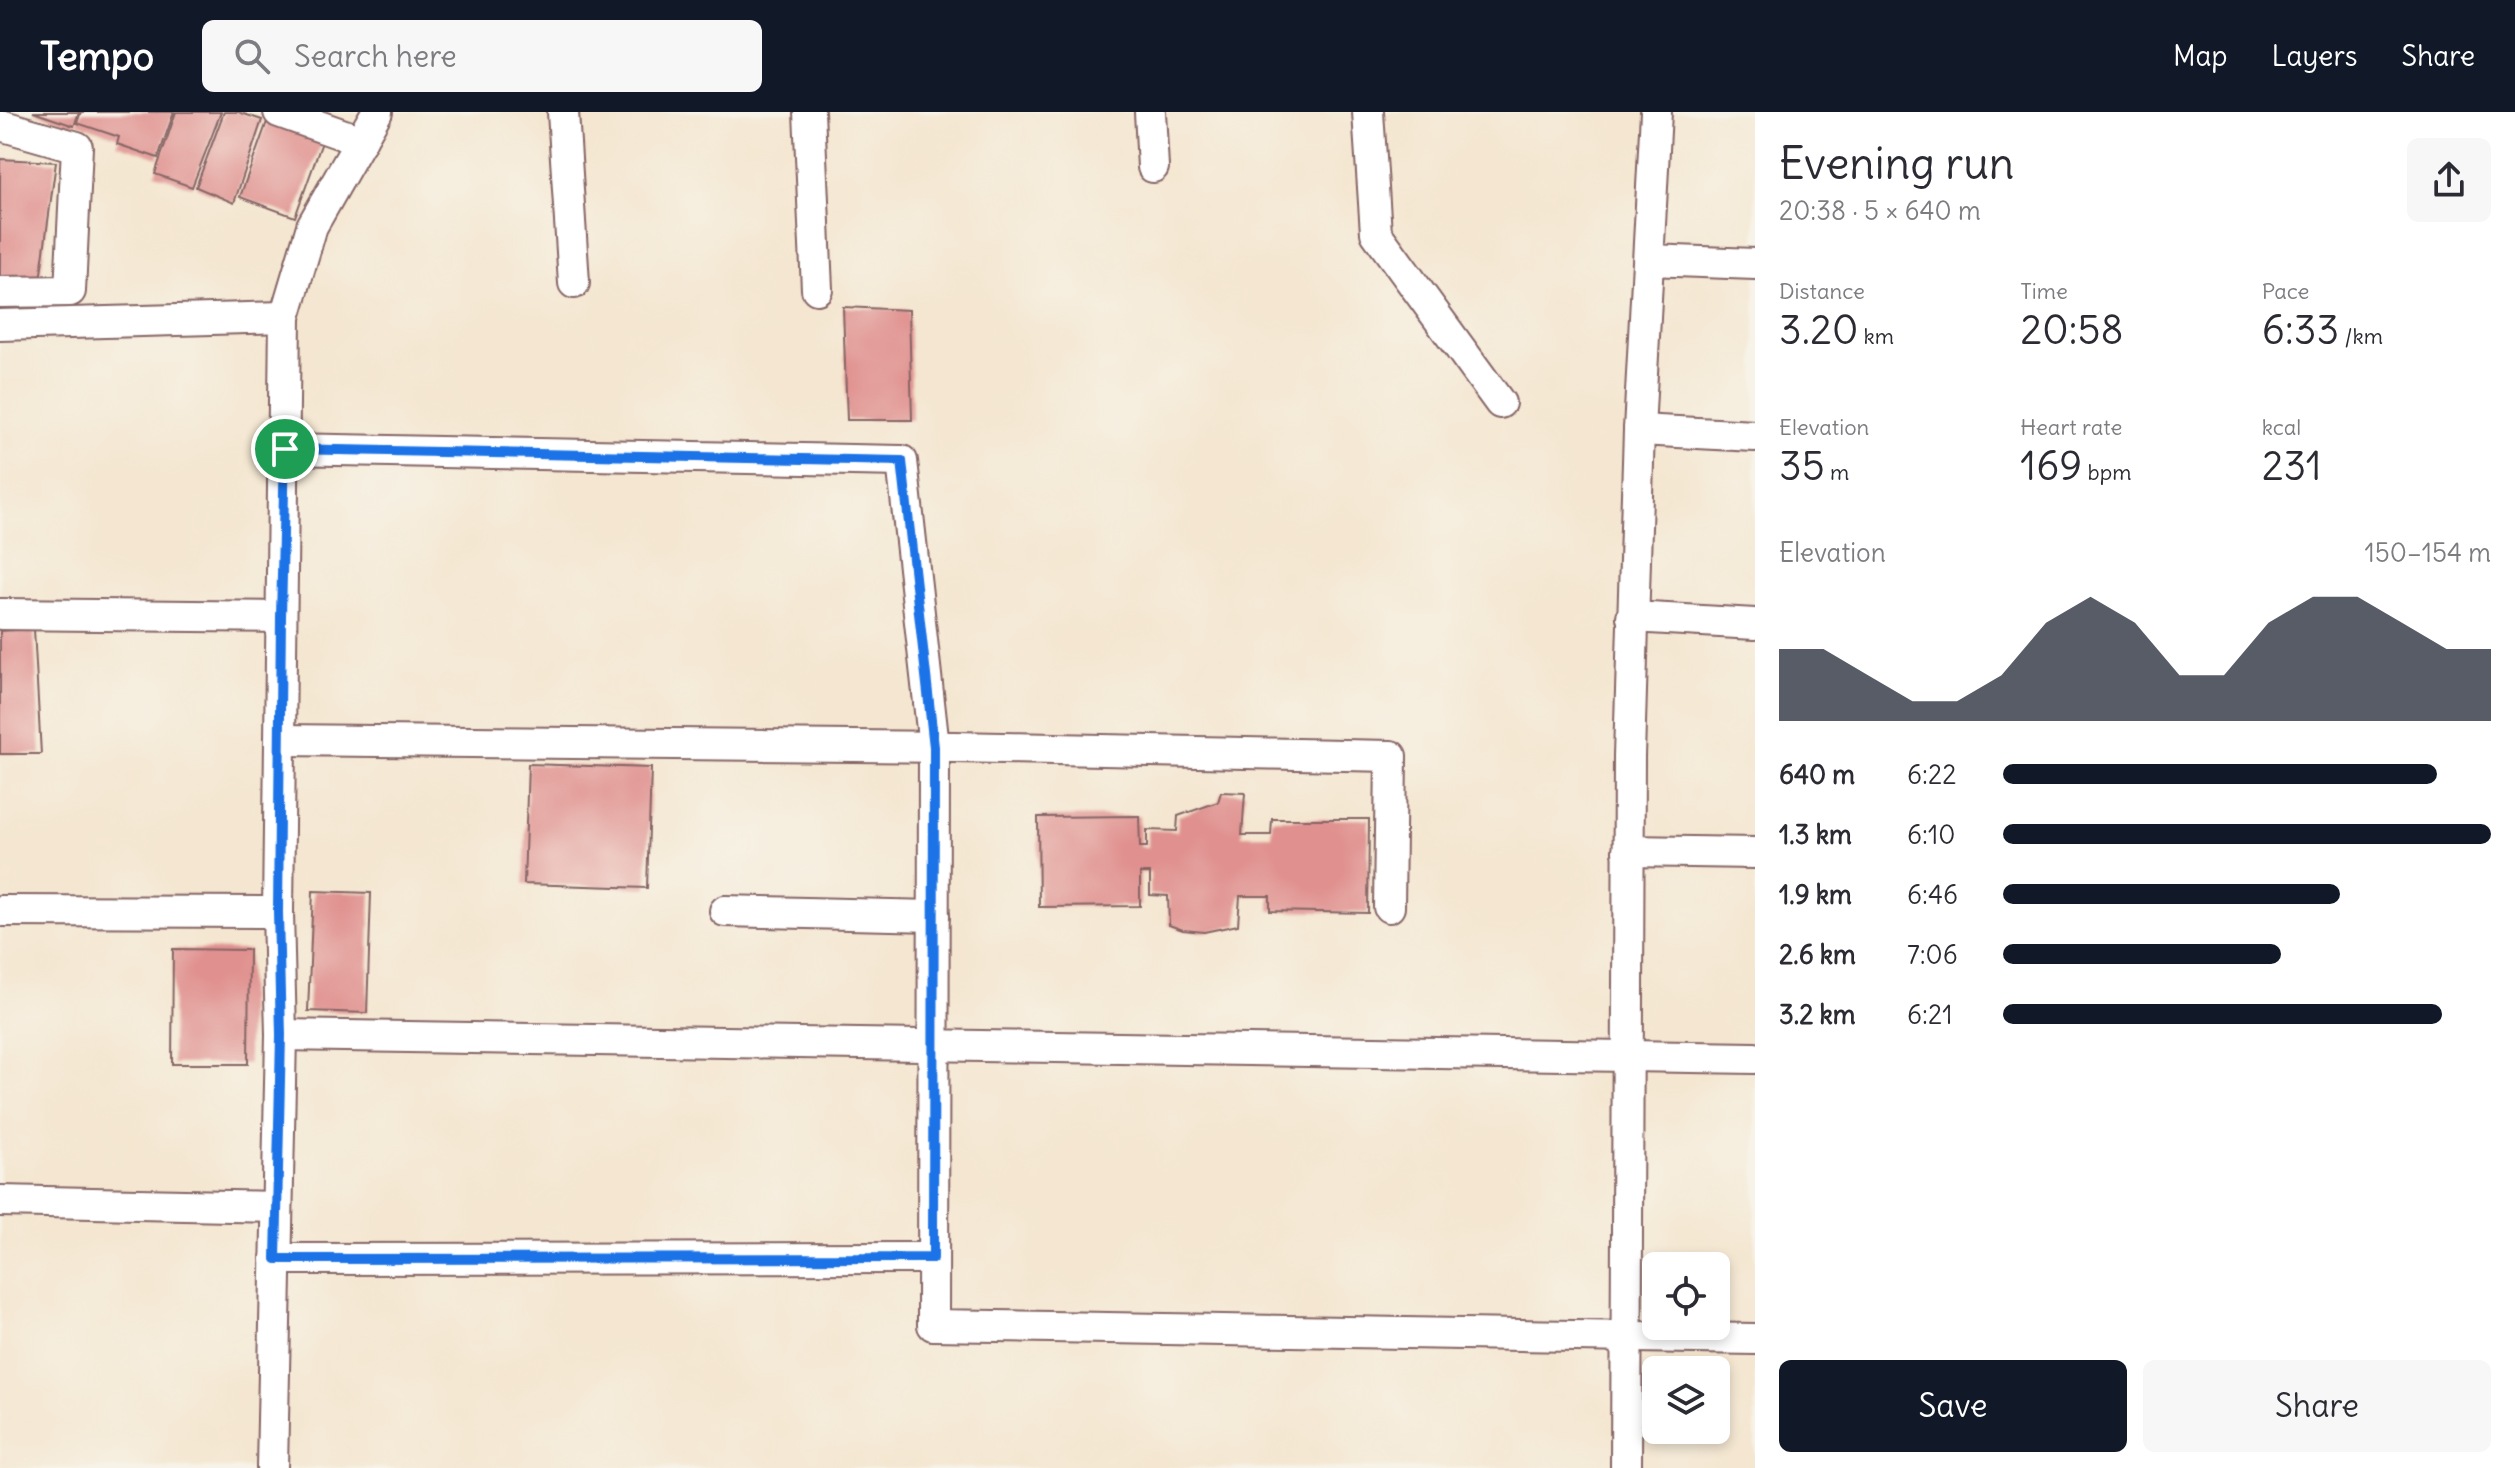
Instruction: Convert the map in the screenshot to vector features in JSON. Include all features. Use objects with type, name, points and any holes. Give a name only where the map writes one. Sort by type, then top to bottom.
[{"type":"street","points":[[279,112],[361,141]]},
{"type":"street","points":[[272,1468],[281,1035],[278,912],[285,317],[312,226],[377,112]]},
{"type":"street","points":[[563,112],[574,283]]},
{"type":"street","points":[[809,112],[817,289]]},
{"type":"street","points":[[1150,112],[1153,167]]},
{"type":"street","points":[[1368,112],[1376,233],[1500,403]]},
{"type":"street","points":[[1626,1468],[1632,617],[1656,112]]},
{"type":"street","points":[[0,125],[77,147],[70,291],[0,292]]},
{"type":"street","points":[[1649,260],[1755,264]]},
{"type":"street","points":[[0,325],[285,317]]},
{"type":"street","points":[[1639,430],[1755,436]]},
{"type":"street","points":[[285,449],[902,461],[934,747],[933,1325],[1755,1339]]},
{"type":"street","points":[[0,614],[281,617]]},
{"type":"street","points":[[1632,617],[1755,624]]},
{"type":"street","points":[[280,740],[934,747],[1391,756],[1389,907]]},
{"type":"street","points":[[1628,851],[1755,853]]},
{"type":"street","points":[[0,911],[278,912]]},
{"type":"street","points":[[725,911],[934,916]]},
{"type":"street","points":[[281,1035],[1755,1058]]},
{"type":"street","points":[[0,1201],[277,1207]]},
{"type":"street","points":[[276,1259],[933,1258]]},
{"type":"building","points":[[33,112],[79,112],[74,126]]},
{"type":"building","points":[[81,112],[174,112],[158,158],[117,144],[119,137],[77,123]]},
{"type":"building","points":[[176,112],[221,112],[192,187],[155,174]]},
{"type":"building","points":[[224,112],[238,112],[262,120],[234,203],[196,187]]},
{"type":"building","points":[[268,119],[323,139],[295,217],[240,197]]},
{"type":"building","points":[[0,159],[56,162],[40,281],[0,282]]},
{"type":"building","points":[[843,307],[909,310],[912,420],[847,420]]},
{"type":"building","points":[[34,629],[41,754],[0,754],[0,631]]},
{"type":"building","points":[[528,764],[651,768],[647,888],[524,884]]},
{"type":"building","points":[[1221,792],[1245,793],[1242,835],[1271,835],[1272,819],[1369,819],[1368,913],[1270,911],[1270,896],[1240,896],[1238,925],[1204,932],[1183,930],[1169,925],[1168,896],[1150,895],[1150,873],[1140,873],[1140,906],[1039,907],[1038,817],[1139,816],[1140,847],[1147,847],[1147,830],[1177,831],[1178,816],[1218,802]]},
{"type":"building","points":[[313,891],[371,893],[367,1013],[308,1011]]},
{"type":"building","points":[[173,949],[249,950],[248,1064],[172,1064]]},
{"type":"route","points":[[285,449],[902,461],[934,747],[933,1258],[276,1259],[281,1035],[278,912],[285,449]]}]
